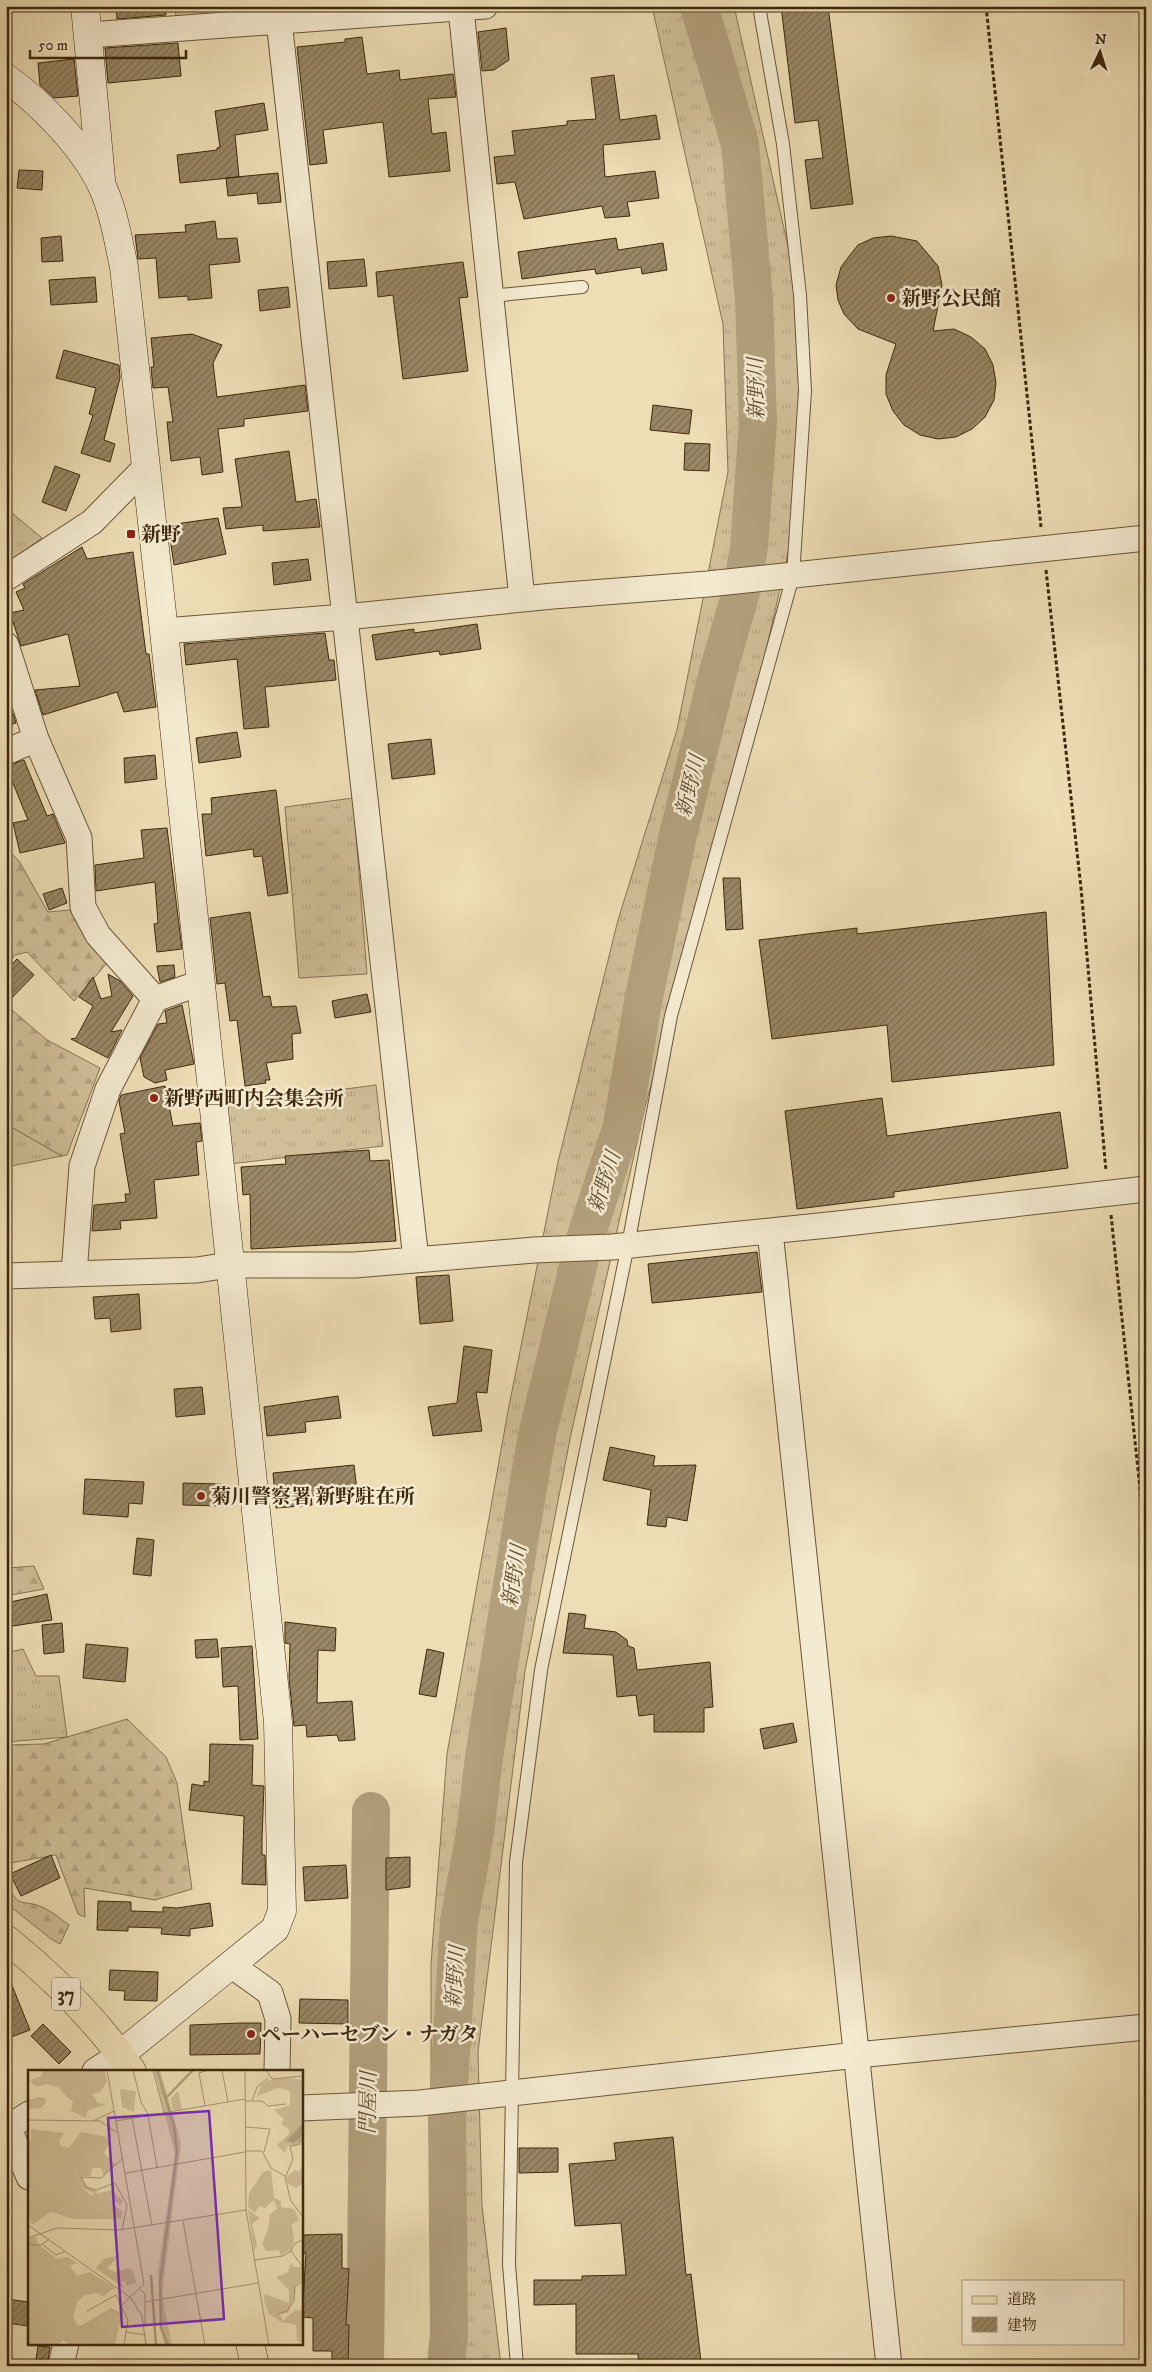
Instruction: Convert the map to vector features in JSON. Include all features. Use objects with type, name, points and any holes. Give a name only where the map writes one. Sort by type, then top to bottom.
[{"type":"main road","name":"37","points":[[6,1939],[43,1969],[126,2063]]},
{"type":"main road","points":[[250,2344],[256,2366]]},
{"type":"street","points":[[85,6],[102,186]]},
{"type":"street","points":[[88,35],[472,7],[491,296],[522,599]]},
{"type":"street","points":[[279,21],[416,1260]]},
{"type":"street","points":[[6,78],[44,111],[81,152],[102,186],[113,218],[124,268],[164,631],[278,1722],[282,1911],[275,1929],[230,1965],[126,2063],[99,2070]]},
{"type":"street","points":[[6,578],[92,522],[146,467]]},
{"type":"street","points":[[164,631],[345,617],[522,599],[793,576],[1146,538]]},
{"type":"street","points":[[6,646],[36,739],[79,838],[83,906],[98,935],[155,999]]},
{"type":"street","points":[[6,752],[36,739]]},
{"type":"street","points":[[74,1274],[82,1166],[108,1089],[155,999],[200,983]]},
{"type":"street","points":[[6,1276],[197,1270],[229,1265],[293,1267],[355,1265],[534,1250],[620,1246],[1142,1189]]},
{"type":"street","points":[[770,1231],[889,2366]]},
{"type":"street","points":[[230,1965],[270,1993],[278,2018],[277,2070]]},
{"type":"street","points":[[302,2108],[420,2103],[857,2055],[1146,2027]]},
{"type":"street","points":[[15,2120],[28,2173]]},
{"type":"street","points":[[62,2366],[66,2344]]},
{"type":"street","points":[[256,2366],[262,2344]]},
{"type":"lane","points":[[517,2366],[509,2264],[508,2092],[516,1862],[541,1670],[620,1246],[670,1016],[793,576],[805,391],[800,295],[783,144],[759,6]]},
{"type":"lane","points":[[491,296],[582,287]]},
{"type":"path","points":[[986,6],[1081,888],[1108,1192],[1146,1545]]},
{"type":"path","points":[[1142,1189],[1146,1252]]},
{"type":"green space","points":[[175,6],[291,6],[176,19]]},
{"type":"green space","points":[[652,6],[734,6],[809,340],[796,519],[735,786],[645,1107],[571,1434],[525,1671],[478,2052],[482,2206],[501,2366],[431,2366],[431,1964],[447,1754],[508,1411],[558,1162],[618,920],[677,730],[728,472],[723,324]]},
{"type":"green space","points":[[6,508],[42,538],[6,564]]},
{"type":"green space","points":[[353,798],[367,974],[299,978],[285,807]]},
{"type":"green space","points":[[6,848],[19,861],[48,912],[70,910],[113,956],[74,1001],[27,952],[15,955],[6,966]]},
{"type":"green space","points":[[6,1005],[47,1040],[100,1068],[67,1155],[62,1156],[6,1124]]},
{"type":"green space","points":[[376,1085],[383,1146],[230,1164],[224,1105]]},
{"type":"green space","points":[[6,1124],[62,1156],[6,1167]]},
{"type":"green space","points":[[34,1566],[44,1589],[6,1596],[6,1568]]},
{"type":"green space","points":[[23,1649],[36,1676],[59,1676],[67,1737],[6,1742],[6,1653]]},
{"type":"green space","points":[[127,1719],[166,1757],[177,1783],[192,1889],[155,1900],[84,1888],[85,1917],[78,1914],[56,1855],[10,1863],[6,1870],[6,1745],[44,1744]]},
{"type":"green space","points":[[6,1877],[17,1900],[38,1905],[69,1925],[60,1944],[6,1903]]},
{"type":"building","points":[[116,6],[165,6],[166,15],[117,19]]},
{"type":"building","points":[[781,6],[828,6],[853,204],[811,209],[805,160],[823,158],[818,120],[795,123]]},
{"type":"building","points":[[506,28],[509,60],[494,70],[482,71],[478,32]]},
{"type":"building","points":[[362,37],[367,74],[399,70],[400,80],[453,74],[456,97],[428,99],[432,134],[446,132],[450,171],[389,177],[383,122],[323,130],[327,163],[310,165],[297,47],[345,42],[345,39]]},
{"type":"building","points":[[178,43],[181,76],[108,83],[105,48]]},
{"type":"building","points":[[74,59],[78,96],[54,98],[40,85],[38,63]]},
{"type":"building","points":[[614,75],[620,120],[656,115],[660,139],[603,145],[605,177],[655,171],[659,198],[627,202],[630,216],[605,218],[602,206],[524,219],[515,182],[497,184],[494,157],[515,155],[512,131],[567,125],[567,121],[596,119],[591,78]]},
{"type":"building","points":[[264,103],[268,130],[235,135],[239,177],[180,183],[177,155],[217,150],[220,147],[215,111]]},
{"type":"building","points":[[19,170],[43,171],[42,190],[17,188]]},
{"type":"building","points":[[278,173],[281,202],[258,204],[257,193],[228,196],[226,178]]},
{"type":"building","points":[[215,221],[217,239],[237,238],[240,262],[209,265],[212,298],[188,300],[188,296],[159,298],[156,258],[138,259],[135,235],[186,232],[185,225]]},
{"type":"building","points":[[61,236],[63,261],[42,262],[41,238]]},
{"type":"building","points":[[891,236],[917,241],[938,266],[942,285],[933,331],[954,329],[971,337],[985,349],[993,365],[996,383],[994,400],[985,417],[972,429],[956,437],[938,439],[920,435],[904,425],[893,411],[886,394],[886,375],[896,344],[858,329],[844,314],[838,300],[836,285],[841,267],[858,245],[873,238]]},
{"type":"building","points":[[616,238],[618,250],[663,243],[667,270],[642,274],[641,267],[596,274],[595,269],[522,279],[518,252]]},
{"type":"building","points":[[364,259],[367,286],[329,289],[327,262]]},
{"type":"building","points":[[463,262],[468,297],[459,298],[468,371],[403,379],[393,295],[378,297],[376,272]]},
{"type":"building","points":[[95,277],[97,302],[51,305],[49,280]]},
{"type":"building","points":[[288,287],[290,307],[260,311],[258,290]]},
{"type":"building","points":[[192,334],[222,345],[213,363],[217,397],[305,385],[308,411],[244,419],[244,426],[218,429],[223,472],[202,475],[200,457],[171,461],[167,422],[173,422],[168,387],[153,388],[151,367],[154,367],[151,338]]},
{"type":"building","points":[[64,350],[119,365],[120,378],[104,440],[115,444],[110,462],[81,453],[93,415],[89,414],[96,388],[56,378]]},
{"type":"building","points":[[653,405],[692,410],[689,434],[650,430]]},
{"type":"building","points":[[685,443],[710,444],[709,471],[684,470]]},
{"type":"building","points":[[289,451],[296,502],[316,499],[320,527],[263,531],[263,525],[226,529],[223,508],[242,507],[235,459]]},
{"type":"building","points":[[55,466],[80,475],[66,511],[42,502]]},
{"type":"building","points":[[218,518],[226,554],[174,565],[168,525]]},
{"type":"building","points":[[82,547],[87,559],[133,552],[146,654],[149,654],[156,707],[124,712],[117,692],[43,715],[35,690],[80,686],[68,634],[21,646],[10,613],[24,610],[16,592],[25,588],[23,584]]},
{"type":"building","points":[[308,559],[311,580],[274,585],[272,563]]},
{"type":"building","points":[[477,624],[481,649],[440,655],[439,651],[376,660],[372,635],[414,629],[414,633]]},
{"type":"building","points":[[325,633],[329,660],[334,660],[336,680],[265,687],[269,727],[244,729],[237,659],[186,665],[184,644]]},
{"type":"building","points":[[6,693],[16,723],[9,725],[6,715]]},
{"type":"building","points":[[237,732],[241,757],[199,763],[196,738]]},
{"type":"building","points":[[431,739],[435,774],[392,779],[388,744]]},
{"type":"building","points":[[155,755],[157,779],[125,783],[124,758]]},
{"type":"building","points":[[24,760],[47,816],[53,814],[65,843],[20,853],[13,823],[28,820],[6,766]]},
{"type":"building","points":[[276,790],[288,893],[268,896],[262,856],[254,857],[253,849],[206,856],[202,814],[212,814],[211,798]]},
{"type":"building","points":[[167,828],[182,949],[157,952],[154,924],[158,923],[155,882],[96,891],[95,865],[144,858],[141,830]]},
{"type":"building","points":[[723,878],[740,878],[743,929],[726,930]]},
{"type":"building","points":[[62,888],[67,903],[49,910],[43,894]]},
{"type":"building","points":[[250,912],[263,997],[270,996],[272,1007],[296,1006],[301,1033],[292,1034],[293,1059],[266,1063],[270,1080],[265,1080],[266,1083],[245,1086],[237,1020],[230,1021],[225,983],[217,984],[210,918]]},
{"type":"building","points":[[1046,912],[1054,1065],[892,1082],[887,1025],[772,1039],[759,940],[857,928],[857,934]]},
{"type":"building","points":[[17,959],[34,975],[6,1004],[6,970]]},
{"type":"building","points":[[174,965],[175,977],[160,982],[157,966]]},
{"type":"building","points":[[108,974],[120,981],[133,996],[111,1032],[122,1030],[108,1058],[71,1039],[76,1038],[93,1006],[79,997],[93,977],[101,999],[112,996]]},
{"type":"building","points":[[367,994],[371,1012],[335,1018],[332,1001]]},
{"type":"building","points":[[182,1005],[194,1064],[165,1070],[167,1080],[155,1083],[144,1077],[140,1058],[158,1024],[167,1023],[165,1011]]},
{"type":"building","points":[[165,1086],[173,1126],[200,1123],[202,1141],[196,1142],[199,1175],[154,1180],[157,1218],[120,1221],[121,1229],[92,1231],[94,1205],[126,1202],[125,1194],[130,1194],[120,1134],[125,1133],[119,1101],[121,1095]]},
{"type":"building","points":[[882,1098],[887,1136],[1060,1112],[1068,1168],[894,1192],[894,1197],[797,1209],[785,1111]]},
{"type":"building","points":[[369,1150],[370,1161],[389,1160],[396,1241],[251,1249],[250,1194],[243,1195],[241,1167],[286,1164],[285,1156]]},
{"type":"building","points":[[757,1252],[762,1292],[652,1303],[648,1264]]},
{"type":"building","points":[[449,1275],[453,1321],[420,1324],[416,1277]]},
{"type":"building","points":[[139,1294],[141,1329],[111,1332],[110,1318],[95,1319],[93,1297]]},
{"type":"building","points":[[464,1346],[492,1350],[487,1393],[476,1392],[482,1431],[433,1436],[428,1407],[457,1403]]},
{"type":"building","points":[[202,1387],[205,1414],[176,1417],[174,1389]]},
{"type":"building","points":[[338,1396],[341,1418],[305,1422],[306,1432],[267,1436],[264,1407]]},
{"type":"building","points":[[610,1447],[655,1456],[653,1466],[696,1465],[687,1521],[667,1517],[666,1527],[647,1525],[651,1490],[603,1480]]},
{"type":"building","points":[[354,1465],[357,1491],[311,1496],[312,1505],[276,1508],[273,1473]]},
{"type":"building","points":[[85,1479],[144,1482],[142,1504],[129,1503],[128,1517],[83,1514]]},
{"type":"building","points":[[183,1483],[221,1484],[220,1506],[183,1505]]},
{"type":"building","points":[[137,1538],[154,1540],[151,1576],[133,1574]]},
{"type":"building","points":[[47,1594],[52,1620],[6,1627],[6,1603]]},
{"type":"building","points":[[569,1613],[586,1615],[584,1628],[616,1632],[627,1640],[628,1646],[634,1648],[637,1670],[710,1662],[713,1707],[704,1708],[704,1732],[654,1732],[654,1714],[639,1716],[636,1695],[617,1697],[613,1655],[563,1653]]},
{"type":"building","points":[[285,1622],[336,1628],[335,1651],[318,1650],[317,1703],[352,1701],[355,1740],[339,1741],[337,1735],[307,1737],[306,1725],[294,1726],[289,1678],[290,1644],[285,1643]]},
{"type":"building","points":[[62,1623],[64,1652],[44,1654],[42,1625]]},
{"type":"building","points":[[217,1639],[219,1657],[196,1658],[195,1640]]},
{"type":"building","points":[[86,1644],[128,1648],[125,1682],[83,1678]]},
{"type":"building","points":[[252,1646],[258,1739],[240,1740],[238,1686],[223,1687],[221,1648]]},
{"type":"building","points":[[427,1649],[444,1653],[436,1697],[419,1694]]},
{"type":"building","points":[[793,1723],[797,1742],[764,1749],[760,1729]]},
{"type":"building","points":[[210,1744],[253,1745],[252,1785],[264,1786],[262,1855],[265,1855],[266,1885],[242,1884],[244,1816],[189,1810],[192,1784],[204,1786],[204,1781],[209,1782]]},
{"type":"building","points":[[51,1855],[60,1878],[21,1896],[10,1874]]},
{"type":"building","points":[[410,1857],[410,1887],[386,1890],[386,1858]]},
{"type":"building","points":[[346,1865],[348,1898],[305,1901],[303,1867]]},
{"type":"building","points":[[98,1901],[131,1902],[131,1911],[163,1912],[163,1907],[177,1908],[210,1903],[213,1926],[190,1929],[190,1936],[161,1934],[162,1928],[128,1927],[128,1931],[97,1930]]},
{"type":"building","points":[[110,1970],[158,1972],[157,2001],[124,2000],[125,1991],[109,1990]]},
{"type":"building","points":[[6,1974],[30,2030],[6,2039]]},
{"type":"building","points":[[300,1999],[348,2000],[348,2024],[299,2023]]},
{"type":"building","points":[[261,2023],[260,2054],[190,2055],[190,2025]]},
{"type":"building","points":[[43,2024],[71,2052],[59,2064],[31,2036]]},
{"type":"building","points":[[673,2137],[686,2275],[691,2274],[701,2362],[672,2366],[639,2366],[638,2354],[576,2354],[576,2304],[534,2305],[534,2280],[582,2280],[582,2276],[626,2275],[621,2223],[575,2226],[569,2164],[616,2160],[614,2143]]},
{"type":"building","points":[[519,2148],[558,2148],[558,2172],[519,2173]]},
{"type":"building","points":[[342,2234],[342,2268],[349,2269],[346,2325],[349,2325],[348,2366],[332,2366],[332,2351],[313,2351],[313,2318],[302,2317],[306,2253],[302,2253],[302,2235]]},
{"type":"building","points":[[6,2299],[28,2302],[28,2326],[6,2323]]},
{"type":"building","points":[[38,2346],[50,2347],[47,2366],[35,2366]]},
{"type":"waterway","name":"新野川","points":[[446,2366],[449,2333],[447,2119],[459,1921],[475,1833],[484,1757],[529,1481],[538,1431],[584,1242],[622,1126],[643,1002],[678,835],[719,668],[742,589],[749,547],[758,422],[754,299],[740,144],[699,6]]},
{"type":"waterway","name":"門屋川","points":[[365,2366],[371,1811]]},
{"type":"place","name":"新野公民館","points":[[891,298]]},
{"type":"place","name":"新野","points":[[131,534]]},
{"type":"place","name":"新野西町内会集会所","points":[[154,1098]]},
{"type":"place","name":"菊川警察署 新野駐在所","points":[[201,1496]]},
{"type":"place","name":"ペーハーセブン・ナガタ","points":[[251,2034]]}]
